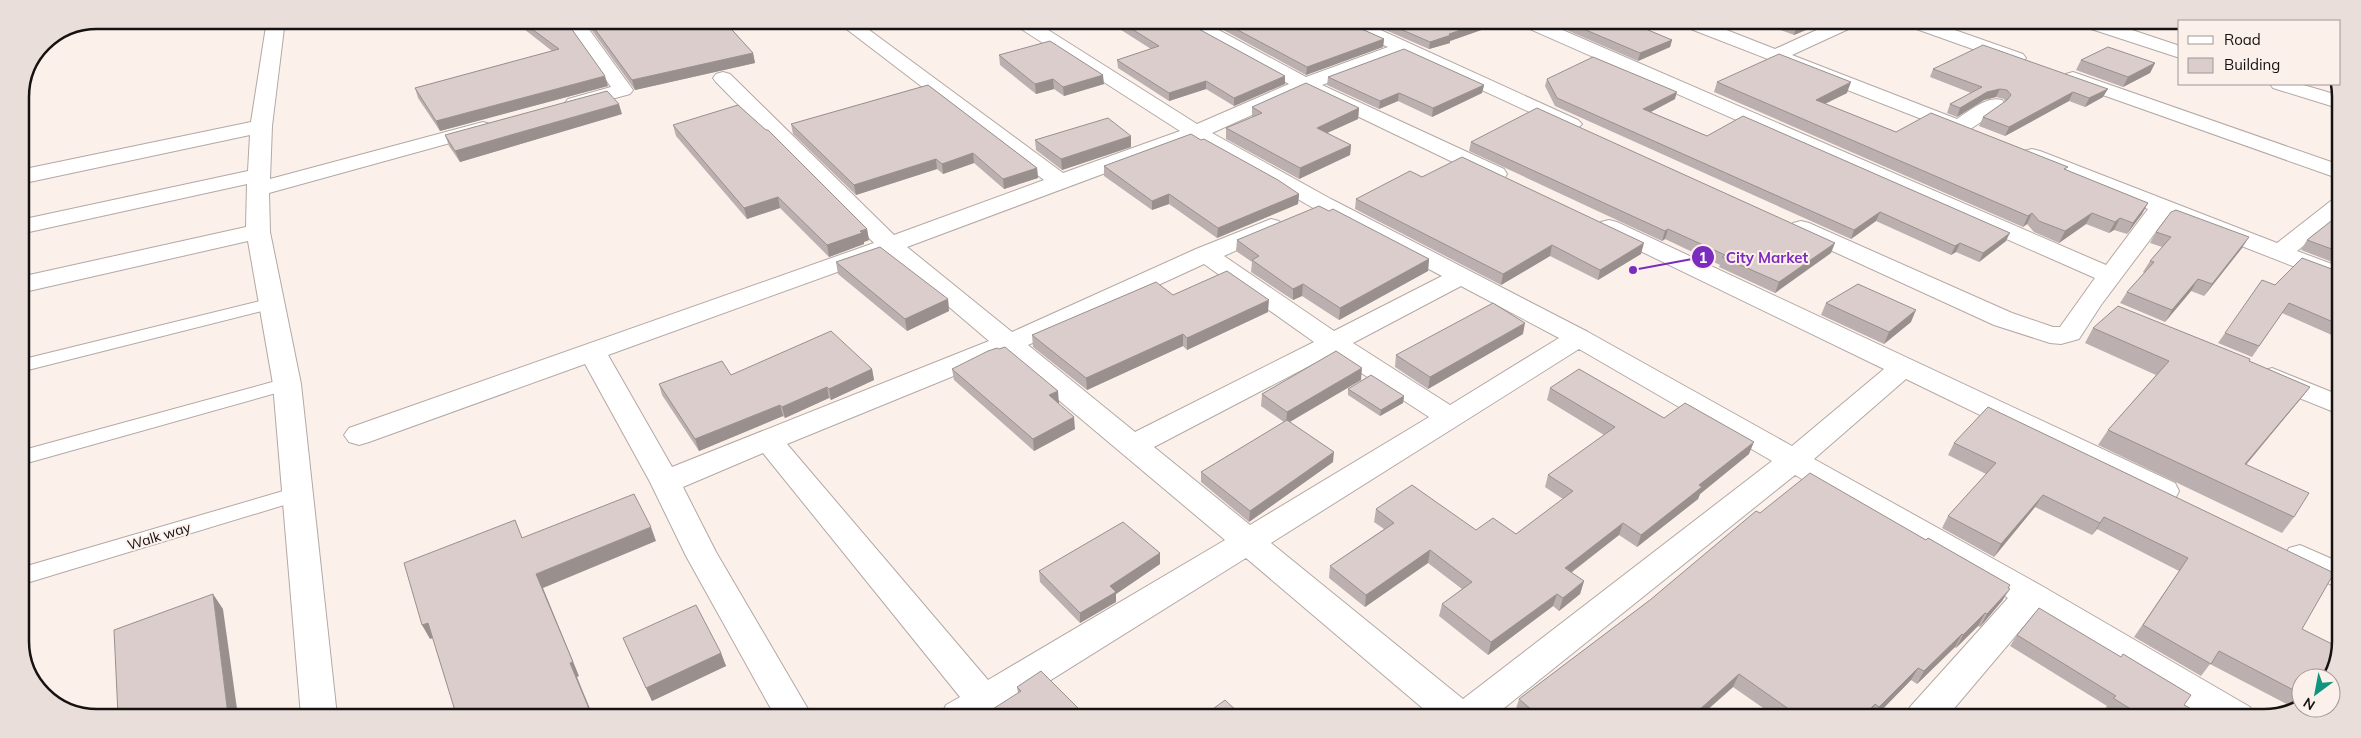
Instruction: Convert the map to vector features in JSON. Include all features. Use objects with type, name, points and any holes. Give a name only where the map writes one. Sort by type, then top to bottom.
[{"type":"street","points":[[275,29],[261,126],[258,232],[288,384],[317,709]]},
{"type":"street","points":[[556,108],[623,90],[580,29]]},
{"type":"street","points":[[856,29],[1060,182]]},
{"type":"street","points":[[1035,29],[1196,132],[1323,204],[1579,338],[1795,459],[2222,709]]},
{"type":"street","points":[[1202,29],[1304,84],[1519,185]]},
{"type":"street","points":[[1365,29],[1594,134]]},
{"type":"street","points":[[1545,29],[2111,276]]},
{"type":"street","points":[[1707,29],[1987,138]]},
{"type":"street","points":[[1776,55],[1834,29]]},
{"type":"street","points":[[1934,29],[2332,169]]},
{"type":"street","points":[[2113,29],[2176,47]]},
{"type":"street","points":[[359,435],[890,245],[1196,132],[1304,84],[1404,48]]},
{"type":"street","points":[[723,78],[890,245],[1449,709]]},
{"type":"street","points":[[2283,85],[2332,100]]},
{"type":"street","points":[[1959,127],[1995,104]]},
{"type":"street","points":[[29,225],[258,182],[508,121]]},
{"type":"street","points":[[29,175],[261,126]]},
{"type":"street","points":[[2014,149],[2332,273]]},
{"type":"street","points":[[665,482],[767,439],[1009,344],[1205,254],[1323,204]]},
{"type":"street","points":[[1785,221],[2030,330],[2061,336],[2070,333],[2090,302],[2162,207]]},
{"type":"street","points":[[2279,253],[2332,211]]},
{"type":"street","points":[[1591,219],[1904,366],[2188,503]]},
{"type":"street","points":[[29,283],[258,232]]},
{"type":"street","points":[[1205,254],[1332,342],[1450,418]]},
{"type":"street","points":[[1134,446],[1460,277]]},
{"type":"street","points":[[2090,302],[2118,313]]},
{"type":"street","points":[[767,439],[972,709],[1249,542],[1579,338]]},
{"type":"street","points":[[592,351],[665,482],[702,556],[790,709]]},
{"type":"street","points":[[1476,709],[1795,459],[1904,366]]},
{"type":"street","points":[[2247,367],[2332,402]]},
{"type":"street","points":[[2277,546],[2332,573]]},
{"type":"street","points":[[1931,709],[2030,595]]},
{"type":"lane","points":[[29,364],[272,303]]},
{"type":"lane","points":[[29,456],[288,384]]},
{"type":"lane","name":"Walk way","points":[[29,575],[297,494]]},
{"type":"building","points":[[532,29],[572,29],[605,76],[436,121],[415,88],[559,49]]},
{"type":"building","points":[[595,29],[731,29],[753,53],[632,80]]},
{"type":"building","points":[[1132,29],[1199,29],[1285,76],[1234,98],[1206,81],[1169,93],[1117,60],[1159,46]]},
{"type":"building","points":[[1236,29],[1362,29],[1384,39],[1307,67]]},
{"type":"building","points":[[1400,29],[1464,29],[1449,34],[1451,35],[1430,42]]},
{"type":"building","points":[[1583,29],[1646,29],[1672,40],[1640,53]]},
{"type":"building","points":[[1050,41],[1103,75],[1063,87],[1053,79],[1035,84],[999,55]]},
{"type":"building","points":[[1983,45],[2108,89],[2089,98],[2073,92],[2009,127],[1983,117],[2007,100],[2011,95],[2007,90],[2000,89],[1987,92],[1960,108],[1950,104],[1982,87],[1933,69]]},
{"type":"building","points":[[2108,47],[2155,63],[2128,77],[2081,60]]},
{"type":"building","points":[[1404,49],[1484,85],[1433,108],[1399,93],[1380,101],[1328,77]]},
{"type":"building","points":[[1779,54],[1851,82],[1816,100],[1896,132],[1931,113],[2068,167],[2064,169],[2148,203],[2133,223],[2120,218],[2115,222],[2092,213],[2065,231],[2039,221],[2032,213],[2028,216],[1717,82]]},
{"type":"building","points":[[1593,57],[1677,92],[1643,109],[1707,136],[1743,116],[2010,233],[1983,253],[1960,243],[1955,246],[1880,212],[1854,230],[1557,98],[1547,79]]},
{"type":"building","points":[[1306,83],[1359,108],[1317,128],[1351,145],[1300,168],[1226,128],[1262,113],[1252,107]]},
{"type":"building","points":[[928,85],[1037,168],[1003,179],[973,153],[942,164],[936,159],[854,185],[791,124]]},
{"type":"building","points":[[607,91],[619,104],[455,151],[445,135]]},
{"type":"building","points":[[738,105],[768,130],[867,229],[860,231],[862,233],[827,245],[778,197],[744,208],[673,125]]},
{"type":"building","points":[[1537,108],[1835,243],[1779,282],[1722,257],[1725,255],[1668,229],[1665,231],[1471,142]]},
{"type":"building","points":[[1108,118],[1131,136],[1061,159],[1035,140]]},
{"type":"building","points":[[1191,134],[1201,140],[1204,139],[1278,180],[1299,194],[1218,228],[1169,194],[1152,201],[1104,166]]},
{"type":"building","points":[[1462,157],[1644,243],[1600,270],[1552,245],[1503,274],[1356,199],[1410,171],[1422,177]]},
{"type":"building","points":[[1319,206],[1329,211],[1333,209],[1429,259],[1340,308],[1303,284],[1293,289],[1252,260],[1259,256],[1237,240]]},
{"type":"building","points":[[2176,210],[2249,237],[2212,284],[2198,279],[2172,310],[2127,292],[2154,262],[2150,261],[2171,237],[2156,232],[2171,212]]},
{"type":"building","points":[[2332,220],[2332,249],[2307,240]]},
{"type":"building","points":[[880,247],[948,299],[905,319],[836,262]]},
{"type":"building","points":[[2302,258],[2332,269],[2332,322],[2289,303],[2259,346],[2225,333],[2262,280],[2275,285]]},
{"type":"building","points":[[1227,271],[1269,300],[1187,338],[1183,334],[1086,378],[1032,335],[1156,282],[1173,295]]},
{"type":"building","points":[[1858,284],[1916,310],[1889,332],[1826,303]]},
{"type":"building","points":[[1493,303],[1525,323],[1430,377],[1396,355]]},
{"type":"building","points":[[2118,306],[2250,359],[2249,361],[2310,387],[2245,464],[2309,493],[2294,517],[2108,430],[2169,361],[2093,328]]},
{"type":"building","points":[[831,331],[872,369],[829,389],[827,387],[782,407],[780,405],[695,439],[659,384],[722,361],[731,375]]},
{"type":"building","points":[[1005,347],[1058,391],[1049,395],[1074,417],[1033,439],[952,369],[988,351]]},
{"type":"building","points":[[1336,351],[1362,368],[1287,412],[1262,394]]},
{"type":"building","points":[[1579,369],[1664,418],[1685,403],[1754,442],[1699,485],[1702,487],[1641,535],[1623,523],[1565,568],[1584,581],[1563,598],[1557,594],[1491,642],[1442,604],[1472,582],[1430,550],[1366,595],[1330,566],[1394,523],[1376,509],[1412,485],[1476,530],[1493,518],[1516,534],[1573,491],[1548,475],[1615,427],[1550,388]]},
{"type":"building","points":[[1371,375],[1404,396],[1381,410],[1348,389]]},
{"type":"building","points":[[1988,407],[2332,572],[2332,576],[2302,629],[2332,644],[2326,668],[2291,668],[2291,689],[2219,651],[2211,664],[2143,625],[2188,558],[2104,517],[2100,523],[2043,495],[2001,544],[1948,516],[1996,463],[1954,443]]},
{"type":"building","points":[[1287,420],[1334,452],[1250,511],[1201,472]]},
{"type":"building","points":[[1810,473],[1926,540],[1928,538],[2010,585],[2008,588],[2010,589],[1987,614],[1985,613],[1924,671],[1918,668],[1879,707],[1875,704],[1870,709],[1789,709],[1739,674],[1700,709],[1531,709],[1519,699],[1650,600],[1756,511],[1760,513]]},
{"type":"building","points":[[634,494],[651,527],[536,574],[573,662],[570,663],[589,709],[454,709],[428,623],[422,625],[404,563],[515,520],[522,538]]},
{"type":"building","points":[[1123,522],[1160,553],[1110,586],[1116,592],[1080,613],[1039,571]]},
{"type":"building","points":[[213,594],[227,709],[118,709],[114,630]]},
{"type":"building","points":[[696,605],[721,653],[646,688],[623,638]]},
{"type":"building","points":[[2039,608],[2121,657],[2123,654],[2191,695],[2184,705],[2191,709],[2131,709],[2113,698],[2116,696],[2017,635]]},
{"type":"building","points":[[1041,671],[1079,709],[993,709],[1021,691],[1017,687]]},
{"type":"building","points":[[1225,700],[1235,709],[1213,709]]},
{"type":"place","name":"City Market","points":[[1633,270]]}]
